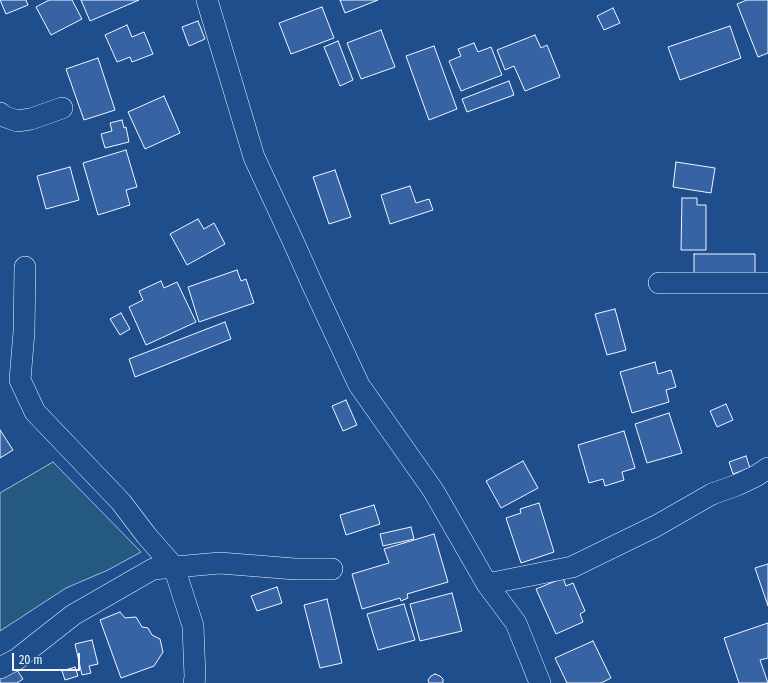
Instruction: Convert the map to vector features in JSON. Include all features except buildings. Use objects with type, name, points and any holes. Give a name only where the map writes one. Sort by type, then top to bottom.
[{"type":"street","points":[[206,0],[254,157],[359,385],[432,490],[487,584],[516,622],[540,683]]},
{"type":"street","points":[[0,113],[3,116],[17,121],[31,119],[62,108]]},
{"type":"street","points":[[25,267],[24,332],[20,380],[36,412],[120,502],[174,567],[193,626],[194,683]]},
{"type":"street","points":[[659,283],[768,283]]},
{"type":"street","points":[[487,584],[572,567],[656,526],[712,494],[737,485],[756,476],[768,468]]},
{"type":"street","points":[[0,668],[17,659],[73,615],[153,569],[220,563],[295,569],[332,570]]},
{"type":"shaded area","points":[[53,462],[141,552],[108,570],[66,588],[0,631],[0,493]]}]
